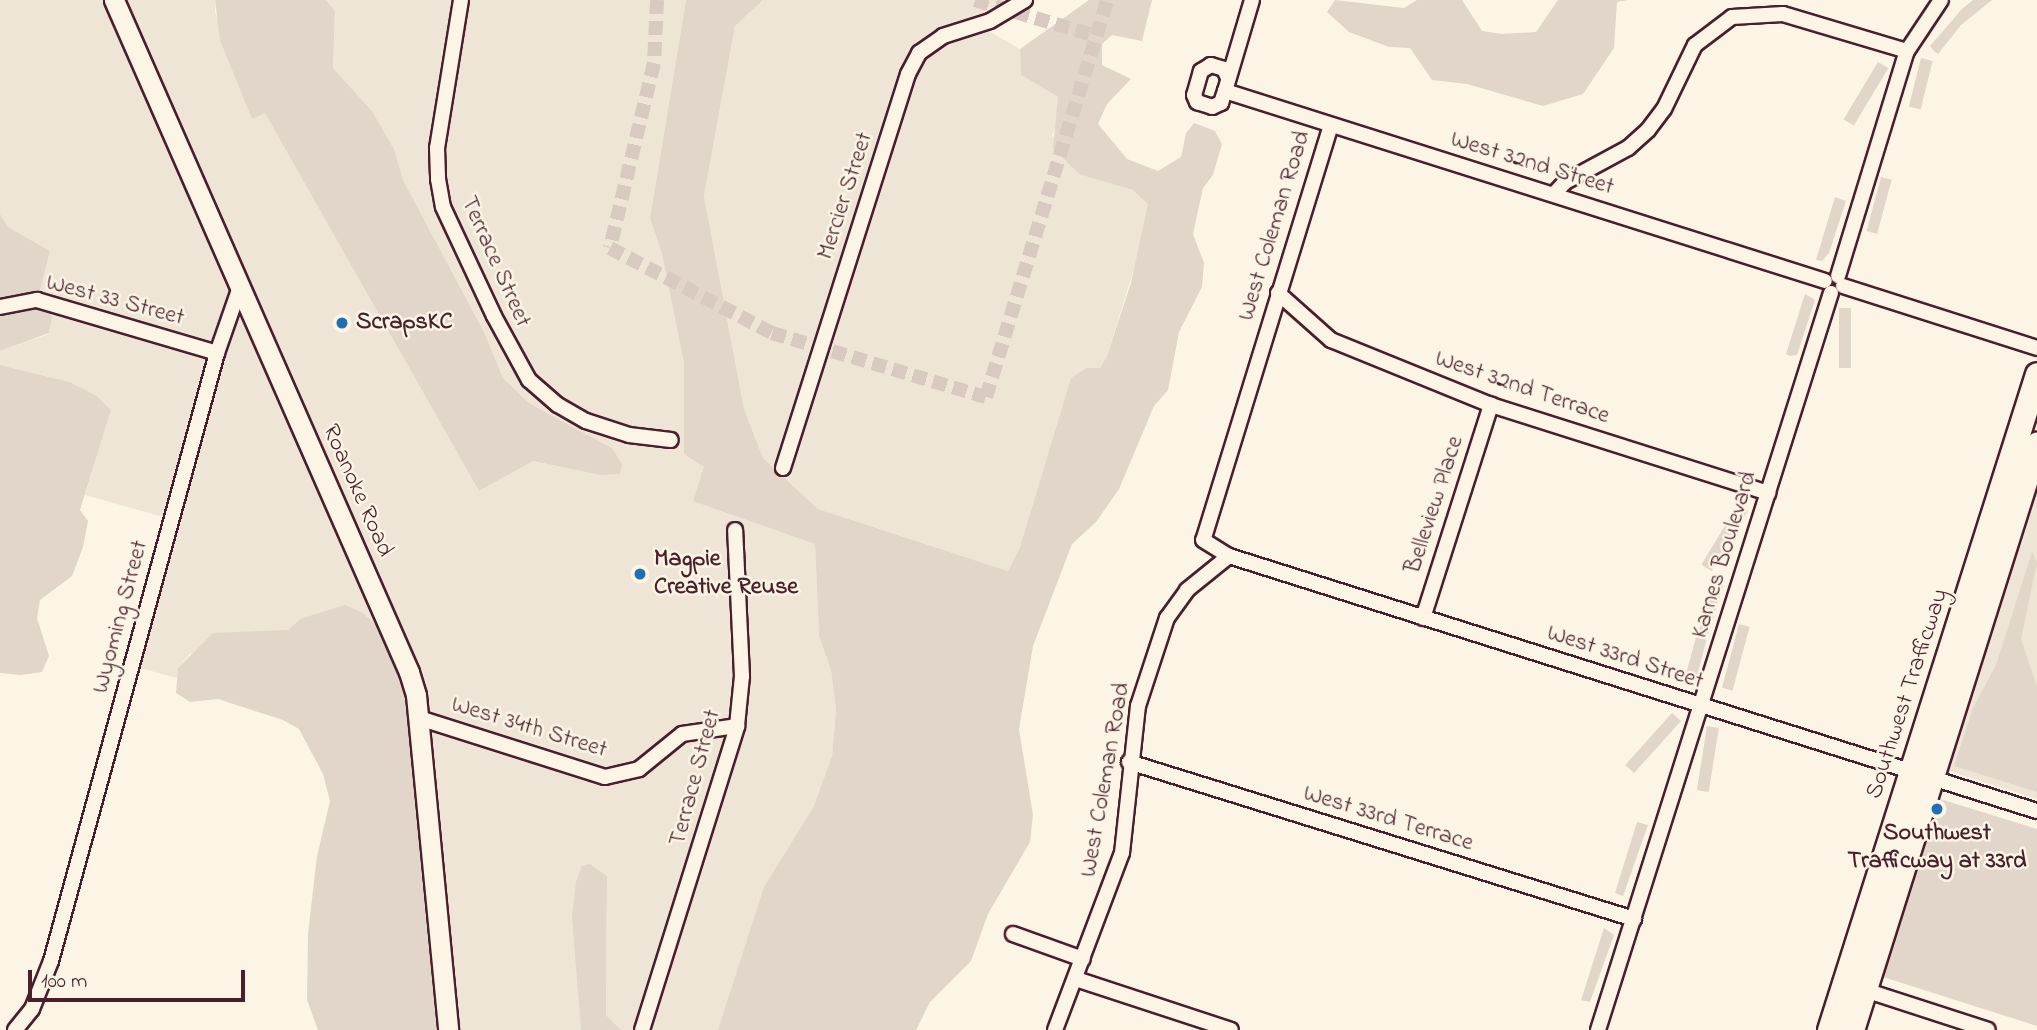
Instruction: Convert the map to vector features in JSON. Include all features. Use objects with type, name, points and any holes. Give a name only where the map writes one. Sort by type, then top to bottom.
[{"type":"main road","name":"Southwest Trafficway","points":[[1852,1030],[1865,990],[1921,775],[2037,374]]},
{"type":"main road","name":"Southwest Trafficway","points":[[1829,1030],[2037,444]]},
{"type":"street","name":"Roanoke Road","points":[[114,0],[409,673],[419,718],[448,1030]]},
{"type":"street","name":"Terrace Street","points":[[461,0],[437,148],[438,179],[443,207],[489,305],[529,380],[558,405],[586,421],[629,435],[671,440]]},
{"type":"street","name":"Mercier Street","points":[[783,468],[908,74],[919,53],[943,36],[990,21],[1024,0]]},
{"type":"street","name":"West 32nd Street","points":[[1252,0],[1226,84],[1331,125],[2037,348]]},
{"type":"street","name":"Karnes Boulevard","points":[[1598,1030],[1907,51],[1941,0]]},
{"type":"street","points":[[1554,194],[1565,182],[1628,148],[1648,130],[1695,45],[1732,17],[1783,14],[1907,51]]},
{"type":"street","name":"West Coleman Road","points":[[1203,540],[1331,125]]},
{"type":"street","name":"Wyoming Street","points":[[15,1030],[32,1009],[51,961],[217,353],[240,287]]},
{"type":"street","name":"West 32nd Terrace","points":[[1278,293],[1331,340],[1491,405],[1768,494]]},
{"type":"street","name":"West 33 Street","points":[[0,307],[37,300],[217,353]]},
{"type":"street","name":"Belleview Place","points":[[1423,618],[1491,405]]},
{"type":"street","name":"Terrace Street","points":[[642,1030],[737,726],[742,676],[735,530]]},
{"type":"street","name":"West 33rd Street","points":[[1203,540],[1229,556],[2037,811]]},
{"type":"street","name":"West Coleman Road","points":[[1055,1030],[1122,853],[1129,762],[1138,706],[1167,618],[1187,590],[1229,556]]},
{"type":"street","name":"West 34th Street","points":[[419,718],[605,777],[639,769],[682,734],[737,726]]},
{"type":"street","name":"West 33rd Terrace","points":[[1129,762],[1634,919]]},
{"type":"street","points":[[1013,934],[1083,959]]},
{"type":"street","points":[[1076,979],[1231,1030]]},
{"type":"street","points":[[1865,990],[1988,1030]]},
{"type":"shaded area","points":[[0,0],[215,0],[215,12],[252,119],[265,112],[479,491],[533,461],[600,475],[612,448],[529,403],[503,378],[484,332],[404,182],[394,149],[372,111],[333,68],[335,12],[326,0],[686,0],[650,218],[662,254],[684,364],[684,453],[815,544],[819,636],[831,670],[836,710],[832,756],[813,808],[754,928],[718,1030],[621,1030],[606,1015],[607,876],[590,864],[578,989],[581,1030],[454,1030],[434,762],[419,671],[404,637],[381,630],[363,613],[300,619],[288,630],[190,654],[178,668],[177,678],[140,668],[181,522],[85,495],[111,410],[97,396],[70,382],[0,365],[0,351],[49,334],[52,318],[40,291],[50,251],[8,227],[0,214]]},
{"type":"shaded area","points":[[215,0],[326,0],[335,11],[333,68],[372,111],[394,149],[404,182],[484,332],[503,378],[529,403],[612,448],[622,464],[620,474],[600,475],[533,461],[479,491],[265,113],[252,119],[220,40]]},
{"type":"shaded area","points":[[686,0],[763,0],[735,26],[704,196],[744,409],[763,458],[818,509],[1008,571],[1020,547],[1071,378],[1086,368],[1100,368],[1107,356],[1131,283],[1148,204],[1133,190],[1079,174],[1053,148],[1058,97],[1021,75],[1020,49],[1089,0],[1152,0],[1142,41],[1112,35],[1102,44],[1102,65],[1131,79],[1107,104],[1098,124],[1127,159],[1158,171],[1181,157],[1186,133],[1194,123],[1215,131],[1222,144],[1213,175],[1203,188],[1193,234],[1204,263],[1202,287],[1179,332],[1168,390],[1154,406],[1119,489],[1096,522],[1072,544],[1033,646],[1019,729],[1033,815],[1030,842],[988,914],[971,961],[930,1002],[916,1030],[718,1030],[764,887],[813,808],[832,756],[836,710],[831,670],[819,636],[815,544],[693,501],[704,467],[684,454],[684,364],[662,254],[650,218]]},
{"type":"shaded area","points":[[763,0],[1004,0],[980,15],[990,32],[1020,49],[1021,75],[1058,97],[1059,117],[1052,136],[1133,190],[1156,198],[1107,356],[1100,368],[1086,368],[1071,379],[1020,547],[1008,571],[818,509],[763,458],[744,409],[704,196],[735,26]]},
{"type":"shaded area","points":[[1335,0],[1404,8],[1417,0],[1462,0],[1482,31],[1502,34],[1536,32],[1558,0],[1628,0],[1617,2],[1614,48],[1583,94],[1543,106],[1467,84],[1432,80],[1410,48],[1389,47],[1349,32],[1327,12]]},
{"type":"shaded area","points":[[1973,0],[1992,0],[1961,25],[1938,54],[1930,46]]},
{"type":"shaded area","points":[[1921,58],[1933,61],[1921,109],[1909,107]]},
{"type":"shaded area","points":[[1878,62],[1888,68],[1854,126],[1843,119]]},
{"type":"shaded area","points":[[1881,177],[1892,180],[1877,234],[1867,231]]},
{"type":"shaded area","points":[[1835,197],[1846,201],[1829,253],[1822,261],[1816,260]]},
{"type":"shaded area","points":[[0,214],[8,227],[50,251],[40,291],[52,318],[49,333],[0,351]]},
{"type":"shaded area","points":[[1805,294],[1815,300],[1797,355],[1790,356],[1786,354]]},
{"type":"shaded area","points":[[1839,308],[1851,308],[1851,368],[1839,368]]},
{"type":"shaded area","points":[[0,365],[70,382],[97,396],[111,410],[80,510],[88,521],[83,547],[72,576],[40,600],[37,618],[49,656],[42,672],[21,675],[0,673]]},
{"type":"shaded area","points":[[2037,479],[2037,799],[1946,770]]},
{"type":"shaded area","points":[[1738,504],[1748,510],[1712,571],[1701,565]]},
{"type":"shaded area","points":[[2032,552],[2037,563],[2021,639],[2037,687],[2037,792],[1954,766],[1973,708],[1996,665]]},
{"type":"shaded area","points":[[1715,578],[1725,581],[1708,634],[1699,632]]},
{"type":"shaded area","points":[[345,605],[363,613],[381,630],[408,696],[438,1030],[318,1030],[307,1000],[308,934],[317,856],[330,801],[323,774],[299,729],[283,720],[218,699],[190,702],[176,693],[178,668],[213,633],[288,630],[300,619]]},
{"type":"shaded area","points":[[1739,624],[1750,627],[1733,691],[1722,688]]},
{"type":"shaded area","points":[[1696,637],[1707,640],[1695,681],[1685,679]]},
{"type":"shaded area","points":[[1672,713],[1681,721],[1634,773],[1625,765]]},
{"type":"shaded area","points":[[1707,726],[1719,728],[1709,792],[1697,790]]},
{"type":"shaded area","points":[[1940,799],[2037,829],[2037,1026],[1883,977]]},
{"type":"shaded area","points":[[1637,822],[1648,825],[1623,896],[1615,893]]},
{"type":"shaded area","points":[[590,864],[607,876],[606,1015],[621,1030],[581,1030],[572,917],[576,882],[582,866]]},
{"type":"shaded area","points":[[1604,928],[1614,935],[1590,1002],[1581,1000]]},
{"type":"tunnel","points":[[657,0],[654,63],[610,248],[772,333],[986,397],[1107,0]]},
{"type":"tunnel","points":[[975,0],[1096,36]]},
{"type":"place","name":"ScrapsKC","points":[[342,323]]},
{"type":"place","name":"Magpie Creative Reuse","points":[[640,574]]},
{"type":"place","name":"Southwest Trafficway at 33rd","points":[[1937,809]]}]
